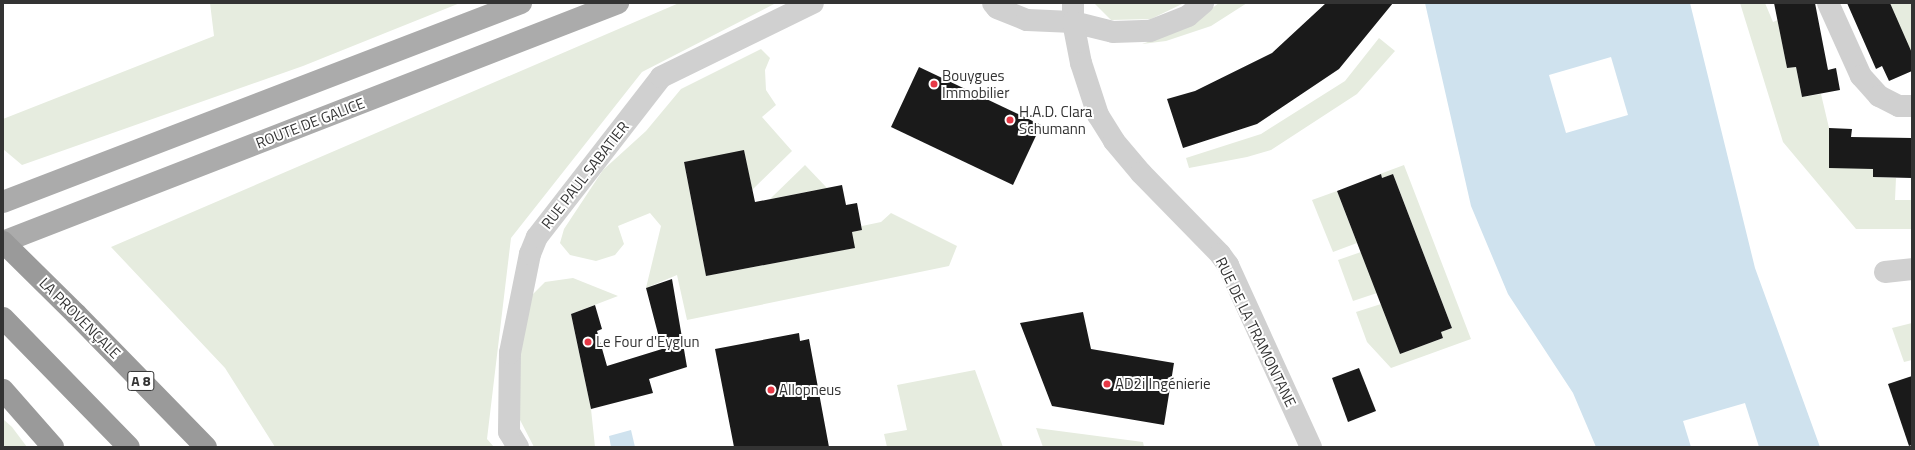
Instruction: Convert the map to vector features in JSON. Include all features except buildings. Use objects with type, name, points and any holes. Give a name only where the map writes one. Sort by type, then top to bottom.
[{"type":"highway","name":"LA PROVENÇALE","points":[[3,242],[76,314],[206,447]]},
{"type":"highway","points":[[3,318],[129,447]]},
{"type":"highway","points":[[3,390],[53,447]]},
{"type":"main road","name":"ROUTE DE GALICE","points":[[3,242],[618,3]]},
{"type":"main road","points":[[3,202],[518,4]]},
{"type":"street","name":"RUE PAUL SABATIER","points":[[518,447],[509,432],[510,352],[530,254],[537,237],[661,77],[813,3]]},
{"type":"street","points":[[993,3],[998,8],[1027,20],[1073,13],[1112,32],[1150,31],[1188,16],[1203,3]]},
{"type":"street","points":[[1828,3],[1861,76],[1879,96],[1899,106],[1912,106]]},
{"type":"street","name":"RUE DE LA TRAMONTANE","points":[[1073,13],[1090,95],[1098,115],[1114,141],[1141,173],[1220,254],[1228,266],[1311,447]]},
{"type":"street","points":[[1885,272],[1912,269]]},
{"type":"shaded area","points":[[210,3],[460,3],[303,66],[22,165],[3,149],[3,119],[214,36]]},
{"type":"shaded area","points":[[679,3],[776,3],[642,72],[511,238],[487,439],[494,447],[275,447],[225,368],[111,247]]},
{"type":"shaded area","points":[[1094,3],[1184,3],[1151,19],[1111,20]]},
{"type":"shaded area","points":[[1219,3],[1247,3],[1211,26],[1166,41],[1142,44],[1168,35],[1197,19]]},
{"type":"shaded area","points":[[1740,3],[1765,3],[1773,22],[1778,20],[1787,68],[1796,67],[1802,97],[1821,94],[1829,128],[1829,168],[1874,167],[1873,177],[1896,178],[1895,200],[1912,200],[1912,229],[1856,229],[1783,142]]},
{"type":"shaded area","points":[[1890,3],[1912,3],[1912,67]]},
{"type":"shaded area","points":[[1379,38],[1395,51],[1357,94],[1271,150],[1247,157],[1189,168],[1186,158],[1261,134],[1345,81]]},
{"type":"shaded area","points":[[761,49],[770,58],[765,70],[766,90],[776,105],[762,117],[792,151],[752,190],[744,151],[684,162],[706,276],[854,248],[852,232],[862,230],[862,226],[881,222],[891,213],[957,246],[949,266],[687,320],[677,275],[646,288],[661,226],[650,213],[618,226],[624,244],[615,255],[596,261],[570,255],[560,243],[564,229],[603,170],[646,131],[681,89]]},
{"type":"shaded area","points":[[805,165],[827,188],[770,199]]},
{"type":"shaded area","points":[[1404,165],[1471,339],[1391,368],[1367,342],[1356,312],[1381,304],[1400,354],[1443,338],[1441,332],[1452,328],[1393,174],[1382,178],[1380,174]]},
{"type":"shaded area","points":[[1337,191],[1357,243],[1333,252],[1312,200]]},
{"type":"shaded area","points":[[1361,252],[1377,293],[1353,301],[1338,260]]},
{"type":"shaded area","points":[[573,278],[618,296],[571,314],[591,409],[595,447],[534,447],[519,418],[520,346],[530,297],[545,282]]},
{"type":"shaded area","points":[[1912,323],[1912,360],[1904,362],[1892,328]]},
{"type":"shaded area","points":[[975,370],[1003,447],[887,447],[884,434],[907,430],[897,385]]},
{"type":"shaded area","points":[[3,419],[12,427],[27,447],[3,447]]},
{"type":"shaded area","points":[[1036,428],[1143,442],[1144,447],[1043,447]]},
{"type":"water","points":[[1425,3],[1690,3],[1755,268],[1820,447],[1596,447],[1573,393],[1508,294],[1471,206]]},
{"type":"water","points":[[631,430],[635,447],[611,447],[609,436]]},
{"type":"pier","points":[[1611,57],[1628,115],[1566,133],[1549,75]]},
{"type":"pier","points":[[1745,403],[1759,447],[1691,447],[1683,421]]},
{"type":"place","name":"Bouygues Immobilier","points":[[934,84]]},
{"type":"place","name":"H.A.D. Clara Schumann","points":[[1010,120]]},
{"type":"place","name":"Le Four d'Eyglun","points":[[588,342]]},
{"type":"place","name":"AD2i Ingénierie","points":[[1107,384]]},
{"type":"place","name":"Allopneus","points":[[771,390]]}]
